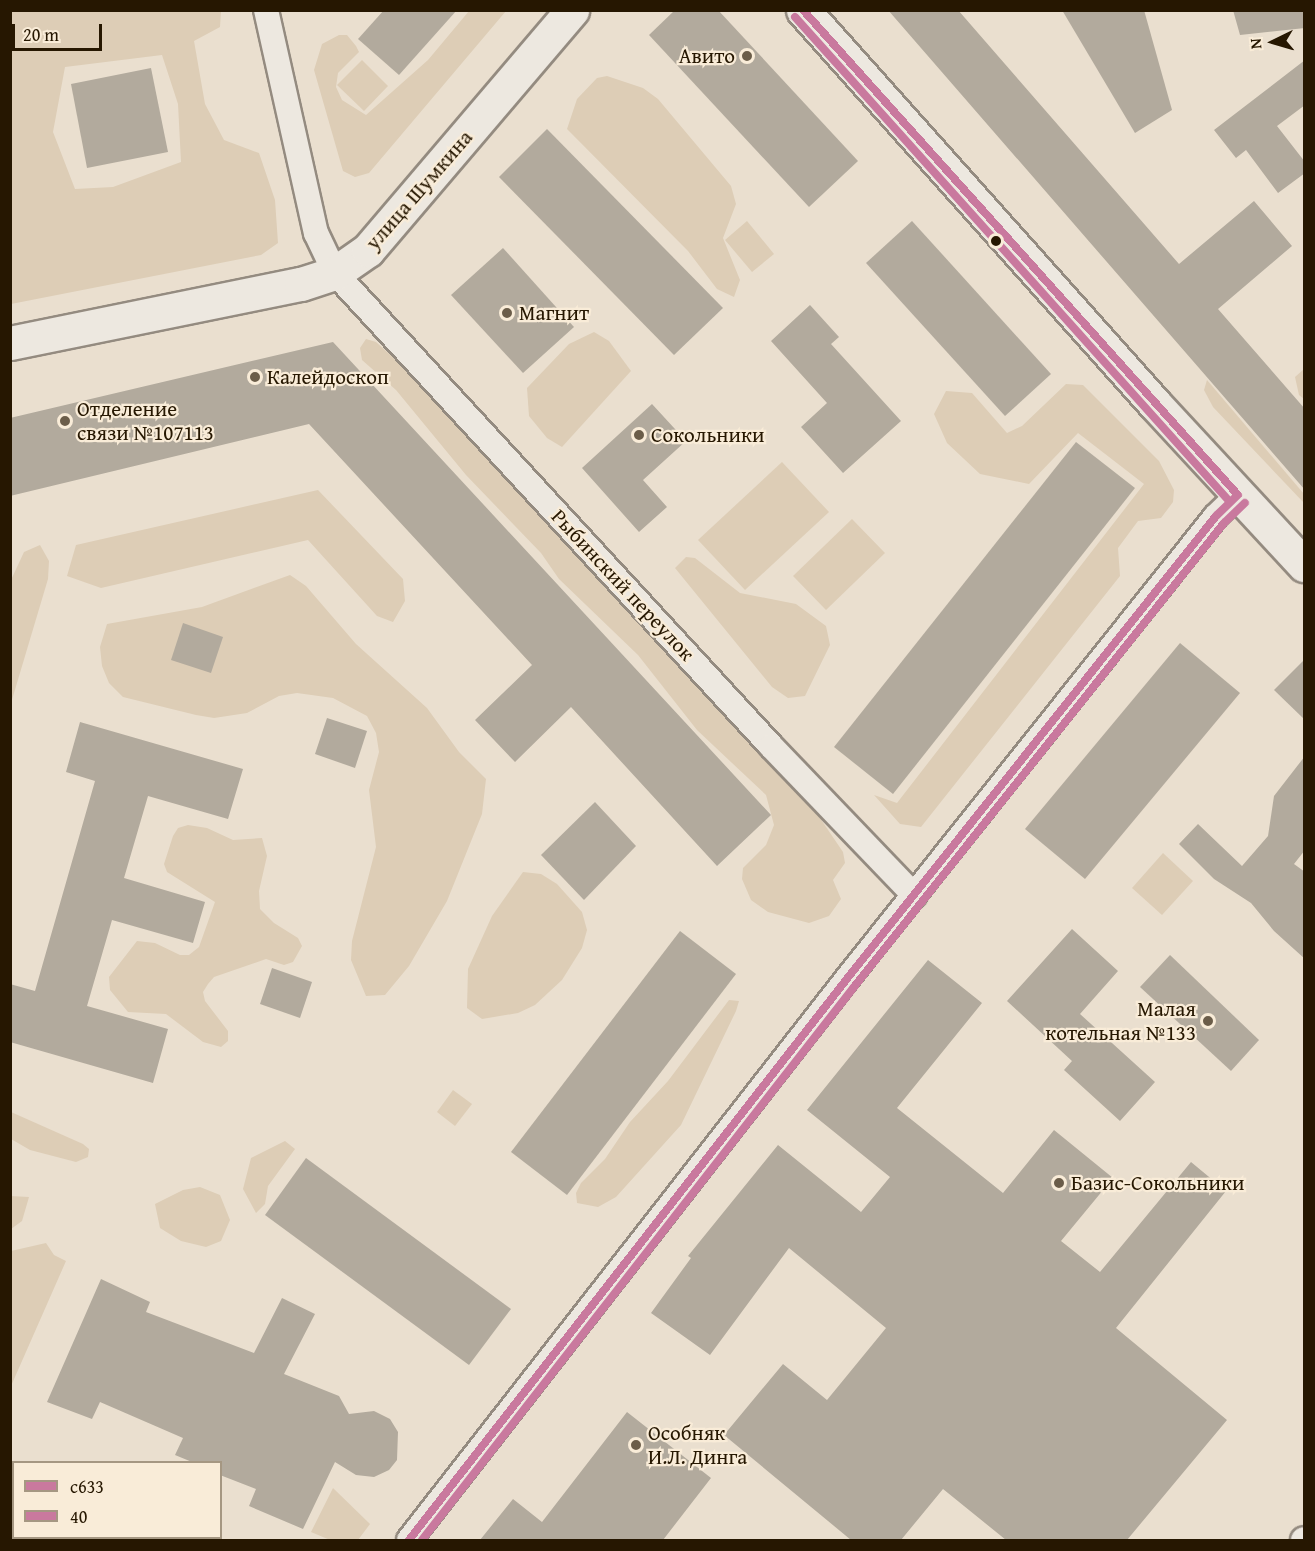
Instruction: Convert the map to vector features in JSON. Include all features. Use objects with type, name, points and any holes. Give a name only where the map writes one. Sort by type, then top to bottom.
[{"type":"street","name":"Рыбинский переулок","points":[[266,10],[316,233],[335,273],[771,746],[914,895]]},
{"type":"street","name":"улица Шумкина","points":[[10,343],[301,284],[335,273],[368,250],[572,10]]},
{"type":"street","points":[[803,10],[1238,495],[1305,565]]},
{"type":"street","points":[[409,1540],[914,895],[1216,516],[1238,495]]},
{"type":"shaded area","points":[[11,10],[221,11],[220,27],[194,41],[205,104],[224,140],[259,153],[275,200],[278,243],[261,255],[11,304]],"holes":[[[162,55],[178,104],[181,162],[113,187],[75,189],[53,132],[65,67]]]},
{"type":"shaded area","points":[[469,11],[506,11],[369,173],[355,177],[343,171],[314,70],[322,44],[339,35],[347,35],[356,46],[359,52],[338,73],[336,87],[342,100],[366,115],[428,60]]},
{"type":"shaded area","points":[[362,60],[388,86],[364,111],[337,85]]},
{"type":"shaded area","points":[[607,76],[643,88],[658,99],[731,186],[736,204],[723,238],[740,280],[734,297],[717,289],[688,251],[567,129],[577,99],[597,78]]},
{"type":"shaded area","points":[[747,221],[774,254],[752,272],[725,240]]},
{"type":"shaded area","points":[[594,332],[609,341],[631,371],[562,447],[547,438],[529,416],[527,388],[569,344]]},
{"type":"shaded area","points":[[366,339],[376,342],[416,378],[544,510],[589,570],[801,790],[843,852],[845,863],[833,880],[841,899],[829,916],[809,923],[768,912],[751,900],[742,879],[743,868],[766,845],[774,825],[766,795],[697,730],[638,655],[559,579],[541,553],[466,475],[396,390],[362,360],[360,348]]},
{"type":"shaded area","points":[[1304,369],[1304,399],[1299,395],[1295,377]]},
{"type":"shaded area","points":[[1207,380],[1304,494],[1304,503],[1213,407],[1204,390]]},
{"type":"shaded area","points":[[1066,384],[1083,385],[1159,461],[1174,490],[1173,502],[1161,518],[1138,521],[1118,548],[1120,576],[921,827],[900,824],[874,795],[897,803],[1144,484],[1078,433],[1029,484],[980,474],[947,443],[934,414],[946,391],[972,393],[1007,433],[1022,426]]},
{"type":"shaded area","points":[[782,462],[829,512],[745,590],[698,540]]},
{"type":"shaded area","points":[[318,490],[403,579],[405,601],[393,622],[377,616],[308,540],[101,588],[67,576],[76,545]]},
{"type":"shaded area","points":[[852,519],[885,553],[826,610],[793,576]]},
{"type":"shaded area","points":[[40,545],[49,561],[48,579],[11,703],[11,580],[24,552]]},
{"type":"shaded area","points":[[686,557],[695,558],[740,593],[796,604],[826,626],[830,645],[805,696],[788,698],[772,687],[675,568]]},
{"type":"shaded area","points":[[290,575],[306,586],[356,644],[427,708],[459,752],[486,779],[482,814],[447,901],[409,966],[385,995],[366,996],[351,960],[352,941],[376,847],[369,790],[379,752],[376,733],[367,716],[333,698],[297,693],[279,696],[247,713],[214,718],[196,715],[123,697],[109,683],[102,666],[100,647],[107,624],[202,607]]},
{"type":"shaded area","points":[[188,825],[207,828],[233,840],[262,838],[267,856],[259,891],[260,909],[274,923],[298,938],[302,946],[293,962],[284,965],[266,959],[214,977],[208,984],[203,992],[205,1001],[228,1031],[228,1041],[221,1047],[203,1042],[166,1014],[128,1012],[110,990],[109,977],[137,941],[155,943],[180,955],[189,955],[199,947],[215,902],[167,872],[164,864],[173,836],[178,828]]},
{"type":"shaded area","points":[[1163,853],[1193,881],[1162,915],[1132,888]]},
{"type":"shaded area","points":[[523,872],[541,874],[557,884],[582,912],[587,930],[582,948],[562,980],[535,1005],[518,1013],[482,1019],[467,1008],[468,969],[492,916]]},
{"type":"shaded area","points":[[729,1000],[739,1001],[736,1011],[681,1125],[616,1197],[598,1207],[577,1203],[576,1193],[581,1183],[605,1159],[630,1122],[668,1081]]},
{"type":"shaded area","points":[[453,1090],[472,1104],[455,1126],[437,1112]]},
{"type":"shaded area","points":[[11,1112],[83,1144],[89,1149],[88,1157],[76,1162],[30,1150],[11,1139]]},
{"type":"shaded area","points":[[285,1141],[295,1149],[268,1186],[265,1204],[256,1213],[243,1189],[251,1158]]},
{"type":"shaded area","points":[[200,1187],[220,1195],[230,1220],[221,1241],[206,1247],[181,1241],[160,1228],[155,1204],[183,1190]]},
{"type":"shaded area","points":[[10,1196],[29,1197],[22,1221],[11,1229]]},
{"type":"shaded area","points":[[46,1243],[54,1255],[66,1261],[11,1386],[11,1251]]},
{"type":"shaded area","points":[[333,1488],[370,1524],[358,1540],[330,1540],[311,1532]]},
{"type":"building","points":[[384,10],[457,10],[399,75],[358,39]]},
{"type":"building","points":[[675,10],[718,10],[858,161],[809,207],[649,35]]},
{"type":"building","points":[[888,10],[958,10],[1179,264],[1254,201],[1292,246],[1218,309],[1305,409],[1305,490]]},
{"type":"building","points":[[1062,10],[1144,10],[1172,110],[1135,133]]},
{"type":"building","points":[[1233,10],[1305,10],[1305,28],[1240,35]]},
{"type":"building","points":[[1305,60],[1305,105],[1277,126],[1305,162],[1305,173],[1278,193],[1246,150],[1236,158],[1214,130]]},
{"type":"building","points":[[151,68],[168,152],[87,168],[71,84]]},
{"type":"building","points":[[547,129],[723,308],[674,355],[499,177]]},
{"type":"building","points":[[912,221],[1051,374],[1005,416],[866,263]]},
{"type":"building","points":[[503,248],[574,327],[523,373],[451,295]]},
{"type":"building","points":[[810,305],[839,337],[831,344],[901,421],[843,473],[801,427],[827,403],[771,341]]},
{"type":"building","points":[[333,342],[771,815],[717,866],[571,707],[515,762],[475,720],[532,665],[309,424],[10,496],[10,418]]},
{"type":"building","points":[[652,404],[686,441],[643,480],[667,507],[639,532],[582,468]]},
{"type":"building","points":[[1076,442],[1135,488],[893,794],[834,747]]},
{"type":"building","points":[[183,623],[223,637],[211,673],[171,660]]},
{"type":"building","points":[[1180,643],[1240,693],[1085,879],[1025,829]]},
{"type":"building","points":[[1305,659],[1305,720],[1274,690]]},
{"type":"building","points":[[327,718],[367,731],[355,768],[315,754]]},
{"type":"building","points":[[80,722],[243,769],[228,819],[148,796],[124,878],[205,902],[193,943],[112,920],[87,1006],[168,1029],[153,1083],[10,1042],[10,984],[35,991],[95,781],[66,772]]},
{"type":"building","points":[[1305,756],[1305,850],[1294,864],[1305,872],[1305,959],[1274,931],[1251,903],[1214,879],[1179,844],[1198,824],[1242,866],[1268,836],[1274,796]]},
{"type":"building","points":[[595,802],[636,846],[584,900],[541,855]]},
{"type":"building","points":[[1072,929],[1118,971],[1080,1014],[1155,1082],[1120,1121],[1064,1070],[1072,1061],[1007,1001]]},
{"type":"building","points":[[680,931],[736,974],[567,1195],[511,1152]]},
{"type":"building","name":"Малая котельная №133","points":[[1170,955],[1259,1040],[1231,1071],[1140,987]]},
{"type":"building","points":[[928,960],[982,1003],[897,1108],[1003,1193],[1054,1130],[1113,1178],[1061,1241],[1100,1272],[1191,1162],[1226,1191],[1116,1328],[1227,1420],[1127,1540],[1006,1540],[943,1489],[901,1540],[851,1540],[724,1435],[783,1364],[827,1400],[886,1328],[789,1248],[710,1355],[651,1313],[691,1258],[688,1256],[778,1145],[861,1212],[890,1177],[807,1110]]},
{"type":"building","points":[[272,968],[312,982],[300,1018],[260,1004]]},
{"type":"building","points":[[306,1158],[511,1309],[469,1365],[265,1215]]},
{"type":"building","points":[[101,1279],[150,1302],[146,1312],[254,1353],[282,1298],[315,1314],[284,1374],[339,1396],[349,1414],[374,1411],[390,1419],[398,1432],[397,1460],[389,1470],[374,1477],[356,1475],[335,1462],[303,1529],[249,1506],[256,1489],[222,1476],[222,1461],[190,1461],[175,1455],[183,1438],[100,1402],[92,1419],[47,1402]]},
{"type":"building","name":"Особняк И.Л. Динга","points":[[627,1412],[711,1478],[663,1540],[480,1540],[513,1499],[542,1522]]},
{"type":"transit line","name":"с633","points":[[803,10],[1238,495]]},
{"type":"transit line","name":"40","points":[[795,17],[1230,502]]},
{"type":"transit line","name":"с633","points":[[409,1540],[846,980],[1216,516],[1238,495]]},
{"type":"transit line","name":"40","points":[[422,1540],[854,987],[1224,523],[1245,503]]},
{"type":"place","name":"Авито","points":[[747,56]]},
{"type":"place","name":"Магнит","points":[[507,313]]},
{"type":"place","name":"Калейдоскоп","points":[[255,377]]},
{"type":"place","name":"Отделение связи №107113","points":[[65,421]]},
{"type":"place","name":"Сокольники","points":[[639,435]]},
{"type":"place","name":"Малая котельная №133","points":[[1208,1021]]},
{"type":"place","name":"Базис-Сокольники","points":[[1059,1183]]},
{"type":"place","name":"Особняк И.Л. Динга","points":[[636,1445]]}]
